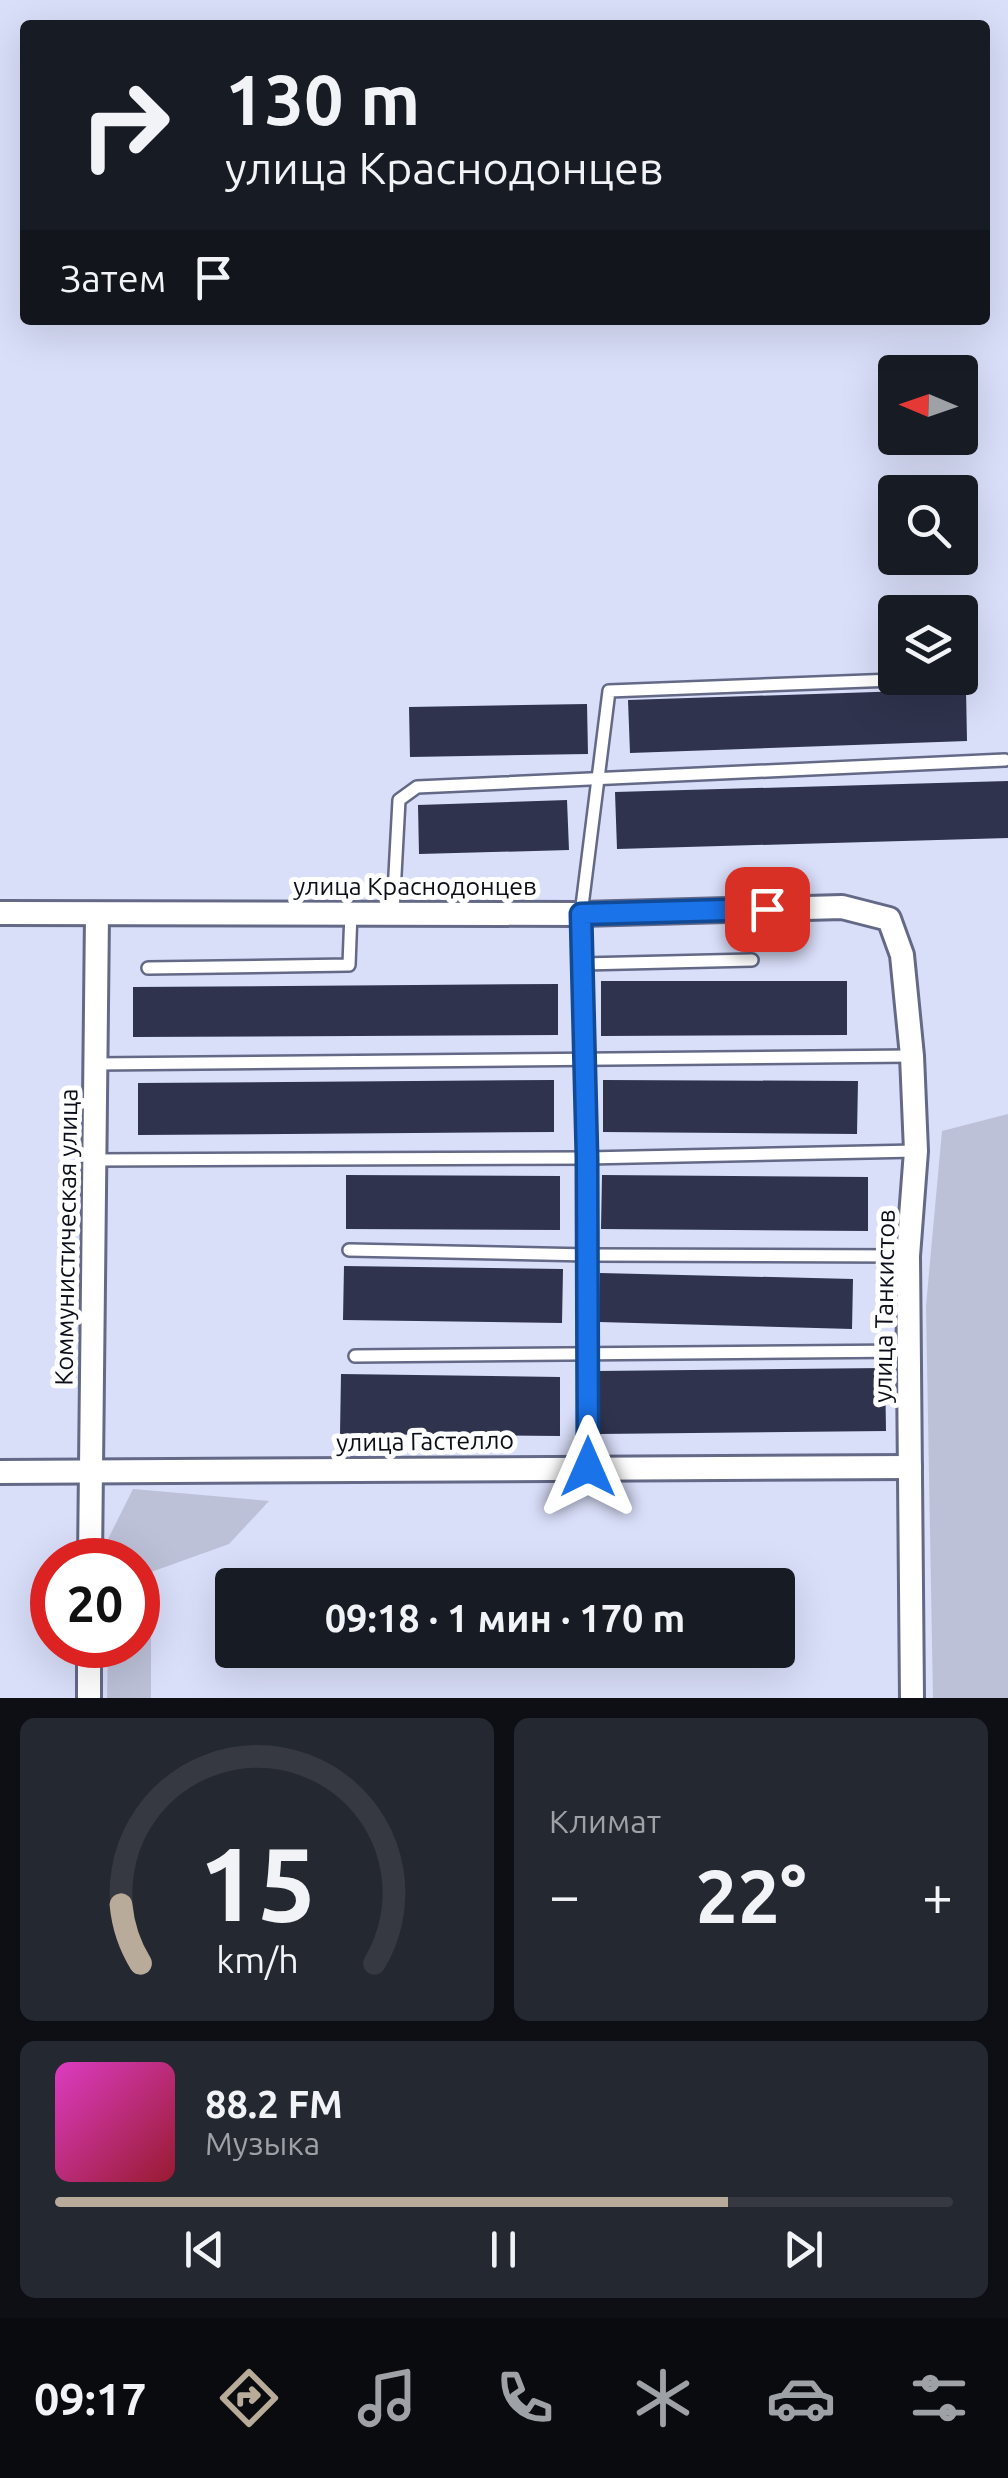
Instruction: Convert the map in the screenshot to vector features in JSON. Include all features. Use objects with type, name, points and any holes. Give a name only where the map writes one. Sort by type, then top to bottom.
[{"type":"street","name":"улица Краснодонцев","points":[[0,912],[581,914],[842,907],[889,919]]},
{"type":"street","name":"Коммунистическая улица","points":[[90,1538],[97,915]]},
{"type":"street","name":"улица Танкистов","points":[[889,919],[902,954],[916,1151],[908,1256],[912,1698]]},
{"type":"street","name":"улица Гастелло","points":[[0,1472],[910,1467]]},
{"type":"street","points":[[89,1698],[90,1668]]},
{"type":"lane","points":[[588,1467],[581,914],[609,691],[878,681]]},
{"type":"lane","points":[[393,912],[399,800],[417,786],[1004,760]]},
{"type":"lane","points":[[148,968],[350,965],[351,912]]},
{"type":"lane","points":[[583,964],[752,960]]},
{"type":"lane","points":[[95,1064],[912,1056]]},
{"type":"lane","points":[[94,1160],[587,1158],[916,1151]]},
{"type":"lane","points":[[349,1250],[588,1256],[908,1256]]},
{"type":"lane","points":[[355,1356],[909,1351]]},
{"type":"shaded area","points":[[1008,1114],[1008,1698],[933,1698],[926,1306],[942,1131]]},
{"type":"shaded area","points":[[133,1489],[269,1501],[229,1544],[160,1569],[160,1538],[108,1538]]},
{"type":"shaded area","points":[[108,1668],[151,1668],[151,1698],[107,1698]]},
{"type":"building","points":[[878,692],[878,695],[966,695],[967,741],[630,753],[628,700]]},
{"type":"building","points":[[587,704],[588,754],[410,757],[409,707]]},
{"type":"building","points":[[1008,781],[1008,838],[617,849],[615,792]]},
{"type":"building","points":[[567,800],[569,850],[419,854],[418,805]]},
{"type":"building","points":[[601,981],[847,981],[847,1035],[601,1036]]},
{"type":"building","points":[[558,984],[558,1035],[133,1037],[133,987]]},
{"type":"building","points":[[554,1080],[554,1132],[138,1135],[138,1083]]},
{"type":"building","points":[[603,1080],[858,1081],[857,1134],[603,1132]]},
{"type":"building","points":[[346,1175],[560,1176],[560,1230],[346,1229]]},
{"type":"building","points":[[602,1175],[868,1177],[868,1231],[601,1229]]},
{"type":"building","points":[[344,1266],[563,1269],[562,1323],[343,1320]]},
{"type":"building","points":[[600,1273],[853,1279],[852,1329],[599,1322]]},
{"type":"building","points":[[885,1368],[886,1431],[599,1434],[598,1371]]},
{"type":"building","points":[[341,1374],[560,1377],[560,1436],[340,1434]]},
{"type":"route","points":[[588,1467],[581,914],[767,909]]}]
